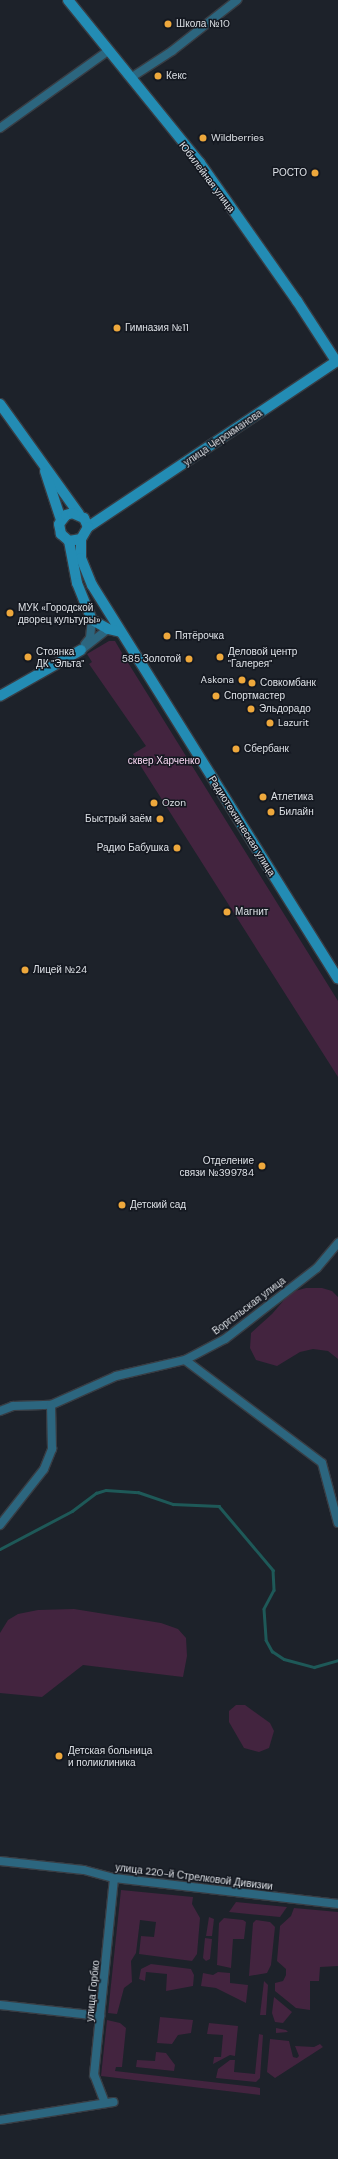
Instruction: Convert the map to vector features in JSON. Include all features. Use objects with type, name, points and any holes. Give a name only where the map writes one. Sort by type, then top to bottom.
[{"type":"street","name":"Юбилейная улица","points":[[68,0],[108,51],[132,77],[200,163],[297,301],[337,361]]},
{"type":"street","points":[[132,77],[172,50],[237,0]]},
{"type":"street","points":[[0,128],[108,51]]},
{"type":"street","name":"улица Черокманова","points":[[84,520],[108,514],[337,361]]},
{"type":"street","points":[[0,404],[44,467],[84,520],[81,539],[69,541]]},
{"type":"street","points":[[44,467],[61,520],[59,530],[69,541],[77,583],[92,620],[108,629],[121,632]]},
{"type":"street","points":[[61,520],[72,513],[84,520]]},
{"type":"street","name":"Радиотехническая улица","points":[[81,539],[82,558],[98,595],[338,979]]},
{"type":"street","points":[[81,650],[90,638],[92,620],[86,598],[90,592],[98,595]]},
{"type":"street","points":[[0,696],[81,650],[108,629],[111,617]]},
{"type":"street","name":"Воргольская улица","points":[[0,1411],[13,1406],[51,1405],[116,1376],[185,1360],[226,1338],[317,1268],[338,1243]]},
{"type":"street","points":[[185,1360],[322,1463],[338,1523]]},
{"type":"street","points":[[0,1524],[44,1469],[52,1449],[51,1405]]},
{"type":"street","name":"улица 220-й Стрелковой Дивизии","points":[[0,1860],[84,1870],[114,1878],[338,1904]]},
{"type":"street","name":"улица Горбко","points":[[0,2120],[109,2103],[94,2075],[114,1878]]},
{"type":"street","points":[[0,2005],[100,2016]]},
{"type":"green space","name":"сквер Харченко","points":[[109,641],[115,641],[338,1001],[338,1077],[133,754],[146,746],[89,664],[92,662],[87,654]]},
{"type":"green space","points":[[306,1288],[322,1288],[332,1291],[338,1297],[338,1359],[328,1351],[313,1349],[300,1352],[277,1366],[256,1360],[250,1348],[251,1333],[272,1314],[291,1292]]},
{"type":"green space","points":[[74,1609],[161,1623],[178,1629],[186,1638],[187,1656],[183,1677],[83,1665],[42,1697],[0,1693],[0,1633],[8,1620],[18,1614],[38,1610]]},
{"type":"green space","points":[[236,1705],[245,1705],[270,1723],[274,1731],[269,1748],[259,1752],[244,1748],[229,1722],[229,1711]]},
{"type":"green space","points":[[121,1890],[193,1897],[192,1904],[200,1918],[197,1954],[192,1961],[139,1954],[141,1936],[154,1937],[156,1922],[140,1920],[136,1953],[131,1961],[132,1982],[124,1988],[117,2014],[108,2013]]},
{"type":"green space","points":[[236,1902],[287,1907],[280,1917],[229,1912]]},
{"type":"green space","points":[[294,1908],[338,1912],[338,1966],[320,1967],[319,1981],[310,1981],[310,2010],[296,2008],[275,1991],[275,1983],[283,1981],[286,1975],[286,1969],[277,1961],[280,1926],[291,1916]]},
{"type":"green space","points":[[209,1917],[214,1919],[212,1936],[206,1936]]},
{"type":"green space","points":[[224,1918],[243,1920],[246,1922],[244,1939],[233,1939],[231,1968],[217,1965],[219,1923]]},
{"type":"green space","points":[[256,1920],[270,1922],[275,1927],[271,1965],[267,1973],[249,1976],[253,1923]]},
{"type":"green space","points":[[205,1938],[212,1939],[210,1959],[206,1961],[203,1958]]},
{"type":"green space","points":[[151,1964],[191,1969],[194,1975],[193,1986],[166,1991],[167,1974],[146,1972],[145,1981],[139,1979],[141,1969]]},
{"type":"green space","points":[[218,1972],[230,1973],[230,1983],[248,1985],[246,2003],[216,1988],[201,1986],[203,1973],[213,1975]]},
{"type":"green space","points":[[264,1981],[268,1985],[266,2015],[260,2015]]},
{"type":"green space","points":[[274,1997],[292,2012],[283,2023],[275,2022],[272,2013]]},
{"type":"green space","points":[[160,2017],[193,2020],[191,2033],[178,2035],[172,2044],[157,2043]]},
{"type":"green space","points":[[107,2020],[120,2023],[126,2028],[122,2067],[116,2067],[115,2071],[255,2087],[260,2088],[260,2095],[101,2076]]},
{"type":"green space","points":[[209,2023],[238,2026],[235,2056],[230,2055],[213,2064],[214,2057],[221,2057],[223,2035],[207,2034]]},
{"type":"green space","points":[[276,2028],[286,2030],[288,2032],[276,2033]]},
{"type":"green space","points":[[259,2034],[263,2035],[260,2078],[256,2082],[216,2078],[218,2069],[230,2060],[235,2060],[234,2072],[255,2074]]},
{"type":"green space","points":[[270,2039],[289,2041],[293,2057],[297,2058],[299,2056],[295,2046],[314,2047],[320,2044],[323,2047],[275,2078],[267,2072]]},
{"type":"green space","points":[[156,2052],[166,2053],[175,2065],[174,2071],[136,2067],[137,2060],[155,2061]]},
{"type":"waterway","points":[[0,1549],[72,1511],[96,1493],[106,1490],[138,1492],[173,1504],[219,1506],[273,1570],[274,1590],[264,1609],[266,1640],[272,1651],[284,1659],[314,1667],[338,1660]]},
{"type":"place","name":"Школа №10","points":[[168,24]]},
{"type":"place","name":"Кекс","points":[[158,76]]},
{"type":"place","name":"Wildberries","points":[[203,138]]},
{"type":"place","name":"РОСТО","points":[[315,173]]},
{"type":"place","name":"Гимназия №11","points":[[117,328]]},
{"type":"place","name":"МУК «Городской дворец культуры»","points":[[10,613]]},
{"type":"place","name":"Пятёрочка","points":[[167,636]]},
{"type":"place","name":"Стоянка ДК \"Эльта\"","points":[[28,657]]},
{"type":"place","name":"Деловой центр \"Галерея\"","points":[[220,657]]},
{"type":"place","name":"585 Золотой","points":[[189,659]]},
{"type":"place","name":"Askona","points":[[242,680]]},
{"type":"place","name":"Совкомбанк","points":[[252,683]]},
{"type":"place","name":"Спортмастер","points":[[216,696]]},
{"type":"place","name":"Эльдорадо","points":[[251,709]]},
{"type":"place","name":"Lazurit","points":[[270,723]]},
{"type":"place","name":"Сбербанк","points":[[236,749]]},
{"type":"place","name":"Атлетика","points":[[263,797]]},
{"type":"place","name":"Ozon","points":[[154,803]]},
{"type":"place","name":"Билайн","points":[[271,812]]},
{"type":"place","name":"Быстрый заём","points":[[160,819]]},
{"type":"place","name":"Радио Бабушка","points":[[177,848]]},
{"type":"place","name":"Магнит","points":[[227,912]]},
{"type":"place","name":"Лицей №24","points":[[25,970]]},
{"type":"place","name":"Отделение связи №399784","points":[[262,1166]]},
{"type":"place","name":"Детский сад","points":[[122,1205]]},
{"type":"place","name":"Детская больница и поликлиника","points":[[59,1756]]}]
